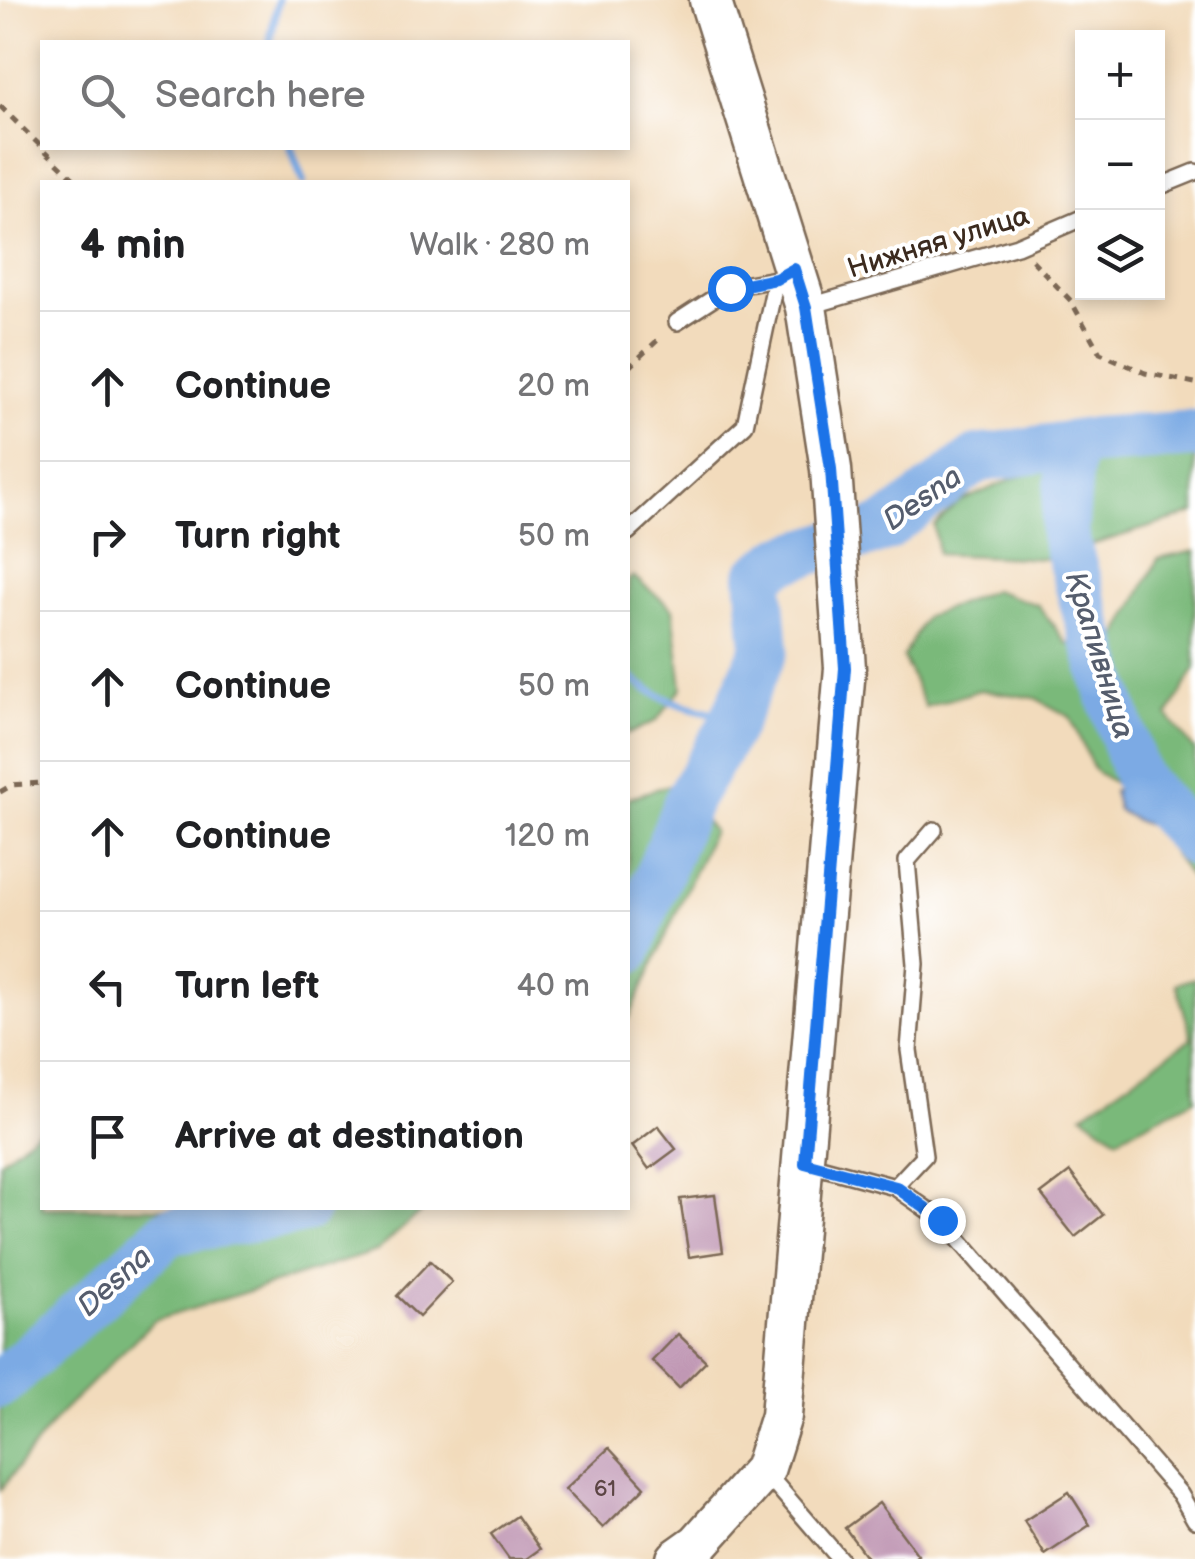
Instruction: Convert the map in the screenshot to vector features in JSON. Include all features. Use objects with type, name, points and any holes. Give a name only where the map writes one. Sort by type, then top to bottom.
[{"type":"street","points":[[677,1559],[698,1544],[764,1470],[781,1416],[845,668],[831,469],[806,307],[785,274],[710,0]]},
{"type":"lane","points":[[1165,184],[1195,172]]},
{"type":"lane","name":"Нижняя улица","points":[[806,307],[1017,246],[1075,221]]},
{"type":"lane","points":[[630,530],[745,425],[785,274],[730,288],[677,322]]},
{"type":"lane","points":[[896,1187],[924,1156],[909,1050],[916,964],[907,861],[934,830]]},
{"type":"lane","points":[[805,1163],[896,1187],[942,1220],[1180,1494],[1195,1520]]},
{"type":"lane","points":[[764,1470],[840,1559]]},
{"type":"path","points":[[0,106],[40,145]]},
{"type":"path","points":[[45,150],[76,180]]},
{"type":"path","points":[[1017,246],[1072,302],[1100,353],[1145,373],[1195,383]]},
{"type":"path","points":[[630,366],[677,322]]},
{"type":"path","points":[[0,792],[12,785],[40,783]]},
{"type":"green space","points":[[1195,447],[1195,513],[1046,559],[938,554],[934,526],[959,502],[1014,478],[1105,453]]},
{"type":"green space","points":[[1195,551],[1195,668],[1168,716],[1195,751],[1195,885],[1131,794],[1094,770],[1070,717],[1035,698],[980,690],[925,707],[903,657],[925,617],[993,590],[1038,605],[1067,644],[1118,636],[1158,559]]},
{"type":"green space","points":[[634,577],[673,609],[682,688],[656,721],[630,733],[630,579]]},
{"type":"green space","points":[[676,783],[713,831],[630,1016],[630,797]]},
{"type":"green space","points":[[1195,978],[1195,1099],[1117,1138],[1083,1114],[1192,1038],[1176,984]]},
{"type":"green space","points":[[40,1129],[40,1210],[423,1210],[377,1251],[153,1321],[57,1417],[0,1490],[0,1161]]},
{"type":"water","points":[[1137,778],[1162,792],[1169,803],[1171,819],[1150,825],[1118,810],[1113,791]]},
{"type":"building","points":[[658,1126],[676,1149],[649,1169],[632,1146]]},
{"type":"building","points":[[1070,1172],[1103,1215],[1075,1237],[1041,1194]]},
{"type":"building","points":[[715,1195],[723,1252],[689,1257],[680,1199]]},
{"type":"building","points":[[430,1261],[452,1282],[419,1317],[397,1296]]},
{"type":"building","points":[[678,1334],[706,1361],[679,1388],[652,1361]]},
{"type":"building","points":[[609,1448],[645,1487],[603,1528],[565,1489]]},
{"type":"building","points":[[1069,1492],[1090,1525],[1045,1555],[1024,1521]]},
{"type":"building","points":[[879,1503],[918,1555],[913,1559],[868,1559],[845,1528]]},
{"type":"building","points":[[517,1516],[540,1549],[526,1559],[509,1559],[491,1534]]},
{"type":"waterway","points":[[270,40],[278,0]]},
{"type":"waterway","points":[[292,150],[302,180]]},
{"type":"waterway","name":"Desna","points":[[630,946],[689,798],[729,730],[765,648],[759,576],[782,560],[885,528],[977,459],[1094,441],[1195,434]]},
{"type":"waterway","name":"Крапивница","points":[[1071,445],[1064,534],[1105,679],[1137,778],[1195,843]]},
{"type":"waterway","points":[[630,676],[664,698],[734,718]]},
{"type":"waterway","name":"Desna","points":[[0,1384],[170,1231],[300,1210]]},
{"type":"route","points":[[730,288],[776,279],[794,269],[806,307],[831,469],[845,668],[805,1163],[896,1187],[942,1220]]}]
